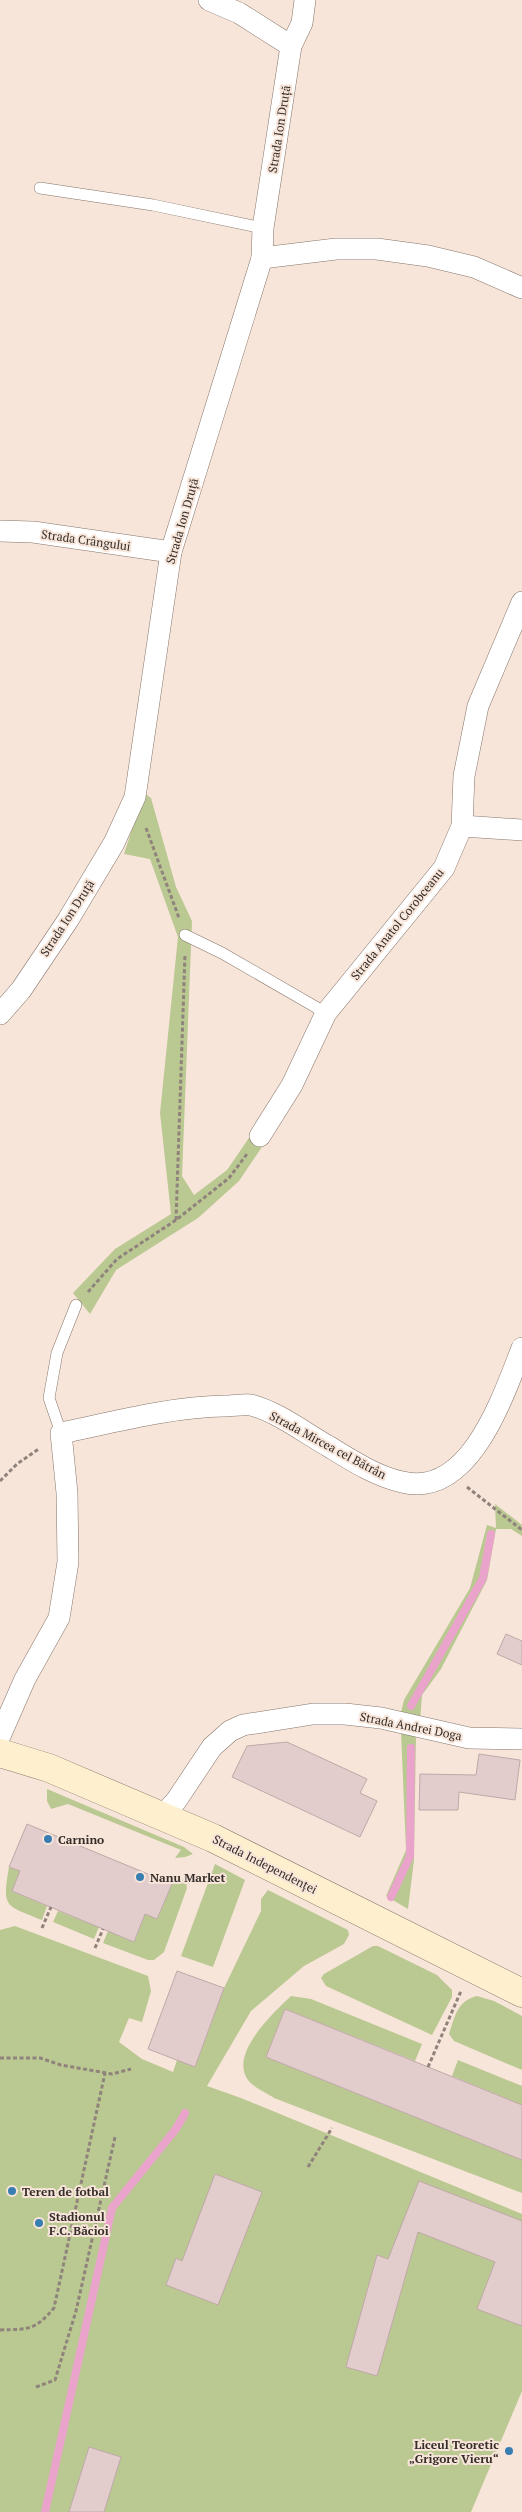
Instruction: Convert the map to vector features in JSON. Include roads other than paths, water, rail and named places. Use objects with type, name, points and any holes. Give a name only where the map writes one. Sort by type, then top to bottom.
[{"type":"main road","name":"Strada Independenței","points":[[0,1753],[49,1768],[163,1815],[522,1993]]},
{"type":"street","points":[[209,0],[238,13],[292,46]]},
{"type":"street","name":"Strada Ion Druță","points":[[0,1014],[21,990],[68,920],[114,843],[135,797],[172,552],[262,258],[263,228],[292,46],[302,23],[305,0]]},
{"type":"street","points":[[262,258],[336,248],[377,249],[428,256],[474,267],[522,288]]},
{"type":"street","name":"Strada Crângului","points":[[0,531],[33,532],[172,552]]},
{"type":"street","name":"Strada Anatol Corobceanu","points":[[260,1136],[292,1085],[326,1013],[444,868],[462,826],[464,776],[478,706],[522,602]]},
{"type":"street","points":[[462,826],[522,830]]},
{"type":"street","name":"Strada Mircea cel Bătrân","points":[[61,1434],[201,1406],[251,1405],[285,1420],[376,1473],[404,1483],[434,1482],[450,1475],[470,1454],[496,1412],[522,1348]]},
{"type":"street","points":[[0,1736],[25,1679],[59,1618],[68,1562],[67,1493],[61,1434]]},
{"type":"street","name":"Strada Andrei Doga","points":[[163,1815],[176,1801],[212,1747],[230,1731],[243,1724],[313,1714],[345,1714],[381,1718],[469,1738],[522,1739]]},
{"type":"lane","points":[[40,188],[153,205],[263,228]]},
{"type":"lane","points":[[185,935],[222,953],[326,1013]]},
{"type":"lane","points":[[61,1434],[49,1398],[57,1353],[76,1305]]},
{"type":"waterway","points":[[411,1706],[483,1578],[491,1534]]},
{"type":"waterway","points":[[391,1897],[410,1856],[411,1748]]},
{"type":"waterway","points":[[45,2512],[112,2208],[176,2129],[185,2113]]},
{"type":"place","name":"Carnino","points":[[48,1839]]},
{"type":"place","name":"Nanu Market","points":[[140,1877]]},
{"type":"place","name":"Teren de fotbal","points":[[12,2191]]},
{"type":"place","name":"Stadionul F.C. Băcioi","points":[[39,2223]]},
{"type":"place","name":"Liceul Teoretic „Grigore Vieru“","points":[[509,2451]]}]
